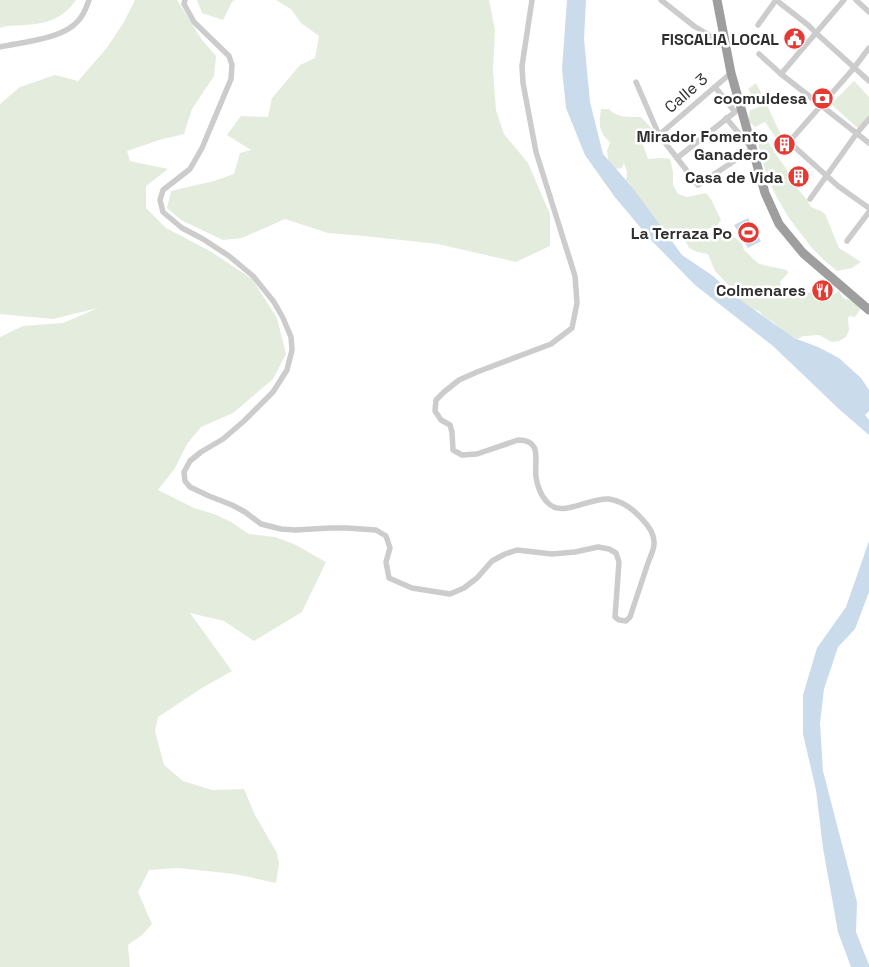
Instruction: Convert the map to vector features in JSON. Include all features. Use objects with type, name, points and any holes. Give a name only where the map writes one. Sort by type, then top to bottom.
[{"type":"highway","points":[[717,0],[731,73],[752,149],[765,193],[779,224],[803,253],[869,310]]},
{"type":"street","points":[[0,47],[65,32],[78,22],[89,0]]},
{"type":"street","points":[[184,0],[184,4],[194,22],[229,56],[232,65],[231,79],[202,148],[190,169],[163,190],[160,200],[163,212],[182,228],[229,256],[253,276],[271,297],[283,318],[291,337],[292,350],[287,370],[273,392],[223,439],[190,461],[184,472],[185,481],[190,487],[246,512],[261,524],[295,530],[330,528],[376,530],[386,536],[390,548],[386,562],[389,578],[412,588],[450,594],[464,588],[477,578],[492,562],[517,550],[552,554],[598,547],[609,549],[616,553],[619,562],[616,617],[619,620],[626,621],[630,617],[654,544],[652,531],[639,515],[621,502],[608,499],[596,500],[563,509],[556,508],[547,502],[540,491],[537,480],[537,455],[535,447],[531,443],[518,440],[476,454],[462,455],[453,450],[450,425],[442,420],[436,411],[436,400],[459,380],[551,344],[572,328],[576,303],[576,276],[536,152],[523,84],[522,66],[532,0]]},
{"type":"street","points":[[661,0],[694,26],[726,45]]},
{"type":"street","points":[[758,25],[776,0],[808,25],[869,81]]},
{"type":"street","points":[[781,74],[844,0]]},
{"type":"street","points":[[856,0],[869,12]]},
{"type":"street","points":[[847,241],[869,210],[826,177],[789,142],[822,106],[869,48]]},
{"type":"street","points":[[759,54],[781,74],[869,143]]},
{"type":"street","name":"Calle 3","points":[[659,135],[731,73]]},
{"type":"street","points":[[636,82],[659,135],[698,184],[752,149],[726,118]]},
{"type":"street","points":[[677,158],[736,112],[715,87]]},
{"type":"street","points":[[810,199],[869,119]]},
{"type":"green space","points":[[0,0],[76,0],[60,16],[47,22],[0,28]]},
{"type":"green space","points":[[135,0],[177,0],[202,40],[216,56],[214,76],[192,109],[184,134],[127,151],[130,161],[168,169],[146,186],[146,208],[166,228],[210,251],[252,279],[277,318],[286,354],[273,379],[233,413],[201,427],[187,444],[175,468],[158,490],[194,508],[231,522],[249,534],[275,537],[294,544],[326,562],[302,612],[254,641],[224,621],[190,613],[232,671],[158,717],[155,731],[164,765],[183,781],[212,790],[244,789],[255,815],[277,853],[279,864],[276,883],[235,874],[178,868],[149,870],[138,892],[152,924],[142,935],[128,945],[130,967],[0,967],[0,337],[23,326],[63,323],[98,308],[53,319],[0,314],[0,104],[20,87],[55,75],[78,81],[106,49],[124,22]]},
{"type":"green space","points":[[197,0],[235,0],[232,2],[223,20],[202,13]]},
{"type":"green space","points":[[276,0],[489,0],[495,30],[493,70],[496,110],[504,134],[528,163],[550,214],[550,246],[516,262],[438,244],[328,233],[285,219],[242,238],[223,240],[181,220],[167,208],[171,191],[214,181],[234,174],[240,153],[251,150],[227,135],[241,116],[268,117],[272,98],[300,65],[315,58],[319,36],[301,23],[291,9]]},
{"type":"green space","points":[[854,81],[869,97],[869,118],[860,130],[831,104]]},
{"type":"green space","points":[[756,83],[783,139],[779,142],[765,122],[755,127],[748,121],[750,110],[759,107],[748,89]]},
{"type":"green space","points":[[601,109],[609,109],[616,114],[624,116],[641,117],[652,129],[650,134],[642,134],[642,142],[648,159],[670,159],[673,185],[678,194],[687,197],[706,193],[721,220],[717,226],[703,230],[707,236],[733,236],[759,264],[787,270],[788,273],[780,282],[785,292],[793,298],[810,292],[824,296],[832,295],[839,291],[843,298],[853,301],[862,307],[855,317],[849,316],[849,330],[846,337],[832,342],[819,335],[803,336],[798,339],[789,337],[760,312],[751,308],[746,311],[736,302],[738,295],[715,271],[708,254],[689,248],[686,242],[679,236],[670,238],[661,236],[626,180],[627,172],[624,163],[622,168],[616,169],[609,165],[607,151],[610,142],[601,131]]},
{"type":"green space","points":[[757,131],[762,132],[811,207],[825,214],[839,248],[861,262],[852,268],[837,271],[811,247],[778,199],[766,173]]},
{"type":"water","points":[[567,0],[586,0],[584,39],[590,102],[603,154],[632,187],[682,255],[713,276],[735,296],[794,338],[818,347],[839,358],[861,378],[869,390],[869,411],[865,415],[869,420],[869,435],[773,346],[695,285],[650,239],[614,196],[585,155],[566,108],[562,69]]},
{"type":"water","name":"La Terraza Po","points":[[748,218],[761,241],[748,248],[734,225]]},
{"type":"water","points":[[869,541],[869,592],[855,629],[838,647],[824,689],[820,723],[823,771],[857,902],[856,932],[869,965],[869,967],[851,967],[838,932],[823,848],[816,790],[803,734],[803,695],[817,648],[846,607]]},
{"type":"place","name":"FISCALIA LOCAL","points":[[795,39]]},
{"type":"place","name":"coomuldesa","points":[[823,98]]},
{"type":"place","name":"Mirador Fomento Ganadero","points":[[784,145]]},
{"type":"place","name":"Casa de Vida","points":[[799,177]]},
{"type":"place","name":"La Terraza Po","points":[[748,233]]},
{"type":"place","name":"Colmenares","points":[[822,290]]}]
